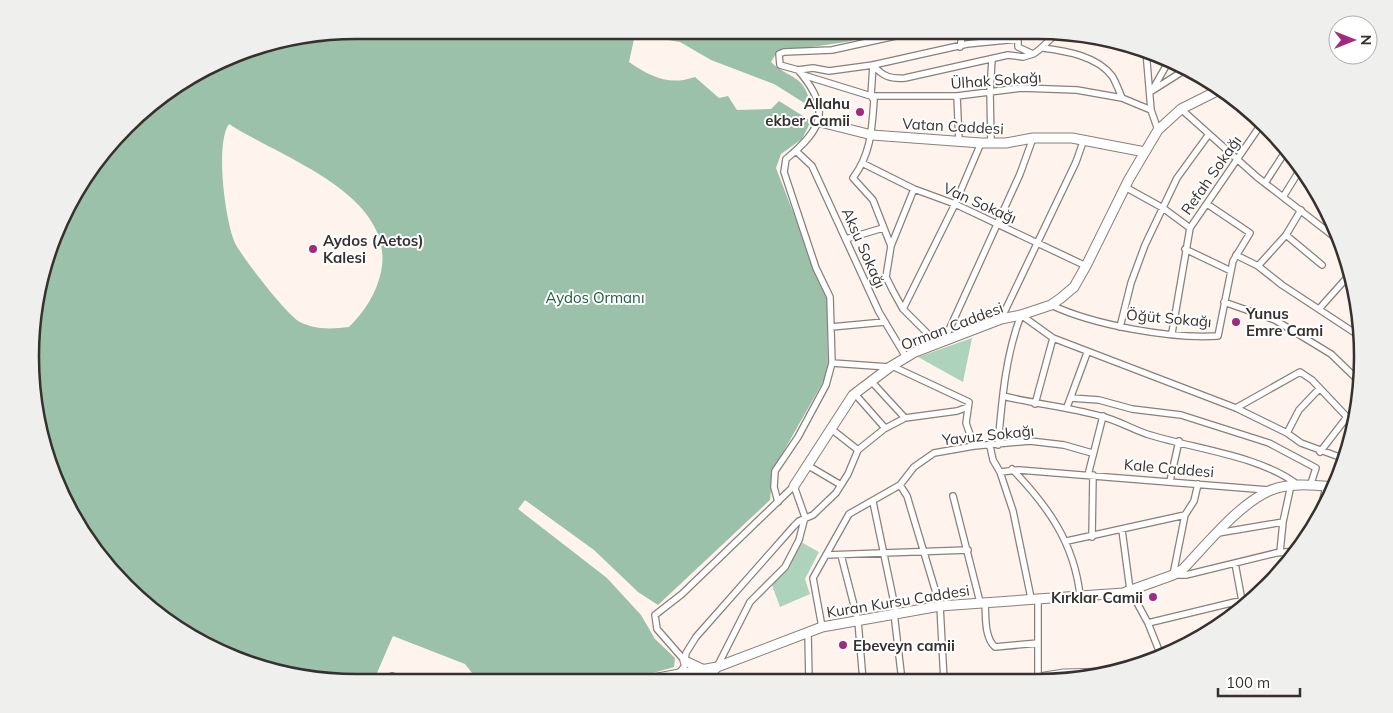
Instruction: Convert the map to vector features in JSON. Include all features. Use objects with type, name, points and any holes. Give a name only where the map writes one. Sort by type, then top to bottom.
[{"type":"street","points":[[778,502],[774,487],[775,471],[798,437],[826,385],[832,363],[830,297],[816,268],[784,172],[786,159],[811,138],[820,122],[818,105],[811,84],[800,72],[780,65],[779,54],[795,51],[832,50],[879,39]]},
{"type":"street","points":[[960,47],[962,39]]},
{"type":"street","points":[[800,72],[813,68],[829,71],[873,65],[960,47],[1012,39]]},
{"type":"street","points":[[1018,39],[1018,47],[1034,54]]},
{"type":"street","points":[[873,65],[879,73],[890,79],[905,78],[1008,55],[1023,57],[1034,54],[1043,48],[1049,40]]},
{"type":"street","points":[[1043,48],[1068,52],[1095,62],[1112,76],[1122,98]]},
{"type":"street","points":[[992,59],[990,91],[992,144]]},
{"type":"street","points":[[1146,59],[1151,110],[1158,130]]},
{"type":"street","points":[[873,65],[871,96],[874,100],[872,135],[864,164],[853,178],[874,200],[891,246]]},
{"type":"street","points":[[1150,92],[1160,80],[1166,67]]},
{"type":"street","name":"Ülhak Sokağı","points":[[800,72],[871,96],[957,96],[1021,88],[1077,90],[1122,98],[1151,110]]},
{"type":"street","points":[[1150,92],[1180,73]]},
{"type":"street","name":"Orman Caddesi","points":[[685,660],[657,629],[655,615],[682,594],[794,486],[830,428],[855,394],[891,366],[906,357],[1001,319],[1021,315],[1051,305],[1074,287],[1125,187],[1158,130],[1181,110],[1214,93]]},
{"type":"street","points":[[957,96],[958,142]]},
{"type":"street","points":[[1181,110],[1265,183],[1328,232]]},
{"type":"street","name":"Vatan Caddesi","points":[[820,122],[872,135],[992,144],[1033,138],[1072,138],[1083,142],[1145,152]]},
{"type":"street","name":"Refah Sokağı","points":[[1172,333],[1190,228],[1258,129]]},
{"type":"street","points":[[1120,327],[1134,275],[1163,208],[1177,178],[1209,134]]},
{"type":"street","points":[[944,341],[1020,174],[1033,138]]},
{"type":"street","points":[[1001,319],[1076,162],[1083,142]]},
{"type":"street","points":[[903,309],[955,204],[981,143]]},
{"type":"street","name":"Aksu Sokağı","points":[[796,151],[812,166],[885,322],[906,357]]},
{"type":"street","points":[[1265,183],[1283,156]]},
{"type":"street","name":"Van Sokağı","points":[[864,164],[914,189],[955,204],[1086,266]]},
{"type":"street","points":[[1283,197],[1297,174]]},
{"type":"street","points":[[1125,187],[1163,208],[1190,228]]},
{"type":"street","points":[[914,189],[891,246],[886,277],[903,309],[926,332],[934,345]]},
{"type":"street","name":"Öğüt Sokağı","points":[[1051,305],[1075,316],[1120,327],[1218,336],[1231,271],[1236,255],[1250,233],[1207,204]]},
{"type":"street","points":[[1258,266],[1286,235],[1300,210]]},
{"type":"street","points":[[846,239],[883,228]]},
{"type":"street","points":[[1286,235],[1322,265]]},
{"type":"street","points":[[1185,249],[1231,271]]},
{"type":"street","points":[[1236,255],[1258,266],[1354,332]]},
{"type":"street","points":[[1319,309],[1345,280]]},
{"type":"street","points":[[1224,302],[1275,320],[1331,354],[1354,376]]},
{"type":"street","points":[[998,445],[1003,396],[1015,331],[1021,315],[1054,338],[1086,353],[1236,408],[1287,433],[1301,443],[1338,457]]},
{"type":"street","points":[[831,327],[885,322]]},
{"type":"street","points":[[1035,404],[1054,338]]},
{"type":"street","points":[[1068,407],[1086,353]]},
{"type":"street","points":[[832,363],[891,366],[969,404]]},
{"type":"street","points":[[1236,408],[1300,372],[1312,380],[1347,417],[1320,452]]},
{"type":"street","points":[[871,382],[905,418]]},
{"type":"street","points":[[1287,433],[1299,410],[1320,389]]},
{"type":"street","points":[[855,394],[885,428]]},
{"type":"street","points":[[1003,396],[1035,404],[1068,407],[1103,416],[1150,435],[1179,441],[1287,476],[1295,486],[1283,522],[1280,552]]},
{"type":"street","points":[[1071,398],[1099,400],[1132,409],[1181,415],[1269,443],[1316,468],[1310,486]]},
{"type":"street","points":[[679,673],[686,653],[716,612],[794,526],[824,505],[841,485],[858,450],[885,428],[905,418],[957,412],[969,404]]},
{"type":"street","points":[[969,404],[966,423],[974,446]]},
{"type":"street","points":[[1092,537],[1092,453],[1103,416]]},
{"type":"street","points":[[830,428],[858,450]]},
{"type":"street","name":"Yavuz Sokağı","points":[[822,627],[813,578],[849,514],[900,485],[914,467],[934,454],[974,446],[1030,441],[1064,445],[1092,453]]},
{"type":"street","points":[[1170,481],[1179,441]]},
{"type":"street","points":[[990,446],[993,460],[1000,472],[1012,511],[1034,598],[1038,643],[1038,674]]},
{"type":"street","points":[[807,465],[841,485]]},
{"type":"street","points":[[1012,469],[1048,510],[1067,541],[1078,578],[1080,596]]},
{"type":"street","name":"Kale Caddesi","points":[[1000,472],[1012,469],[1270,490],[1295,486],[1326,487]]},
{"type":"street","points":[[1173,575],[1185,515],[1194,501],[1198,484]]},
{"type":"street","points":[[900,485],[907,496],[940,606],[944,674]]},
{"type":"street","points":[[711,674],[734,636],[750,602],[789,561],[804,529],[806,517],[794,486]]},
{"type":"street","points":[[1173,575],[1242,509],[1270,490]]},
{"type":"street","points":[[953,496],[983,602],[990,643],[995,647],[1038,643]]},
{"type":"street","points":[[873,502],[885,552],[895,613],[901,674]]},
{"type":"street","points":[[1067,541],[1185,515]]},
{"type":"street","points":[[1218,533],[1283,522]]},
{"type":"street","points":[[1122,530],[1130,590],[1148,623],[1159,650]]},
{"type":"street","points":[[826,555],[922,550],[968,550]]},
{"type":"street","points":[[1173,575],[1186,575],[1288,552]]},
{"type":"street","points":[[841,555],[858,621],[863,674]]},
{"type":"street","points":[[1235,563],[1242,599]]},
{"type":"street","name":"Kuran Kursu Caddesi","points":[[675,674],[717,667],[808,634],[822,627],[940,606],[1123,593],[1173,575]]},
{"type":"street","points":[[1148,623],[1239,601]]},
{"type":"street","points":[[808,634],[809,674]]},
{"type":"street","points":[[685,660],[701,674]]},
{"type":"green space","name":"Aydos Ormanı","points":[[336,39],[634,39],[629,62],[653,76],[677,81],[695,77],[719,98],[728,96],[737,110],[771,109],[779,101],[811,121],[802,139],[781,154],[776,168],[827,300],[828,373],[773,470],[770,500],[658,605],[638,592],[594,550],[525,500],[518,509],[607,578],[641,615],[655,639],[675,658],[674,667],[650,674],[473,674],[465,664],[393,636],[376,674],[315,672],[274,663],[235,650],[180,621],[147,595],[104,550],[81,515],[63,478],[45,418],[39,377],[39,336],[45,295],[63,235],[81,198],[104,163],[132,132],[163,104],[198,81],[254,56],[295,45]],"holes":[[[229,124],[330,181],[353,200],[371,221],[381,245],[381,272],[376,288],[369,302],[349,327],[318,328],[306,325],[294,318],[246,261],[235,243],[231,232],[225,201],[222,164],[225,134]]]},
{"type":"green space","name":"Aydos Ormanı","points":[[663,39],[860,39],[777,52],[771,62],[795,78],[803,86],[810,102],[806,104],[774,84],[711,60],[680,42]]},
{"type":"green space","points":[[972,338],[963,382],[918,357]]},
{"type":"green space","points":[[801,542],[819,552],[805,579],[810,594],[780,607],[772,585],[789,566]]},
{"type":"place","name":"Allahu ekber Camii","points":[[860,112]]},
{"type":"place","name":"Aydos (Aetos) Kalesi","points":[[313,249]]},
{"type":"place","name":"Yunus Emre Cami","points":[[1236,322]]},
{"type":"place","name":"Kırklar Camii","points":[[1153,597]]},
{"type":"place","name":"Ebeveyn camii","points":[[843,645]]}]
